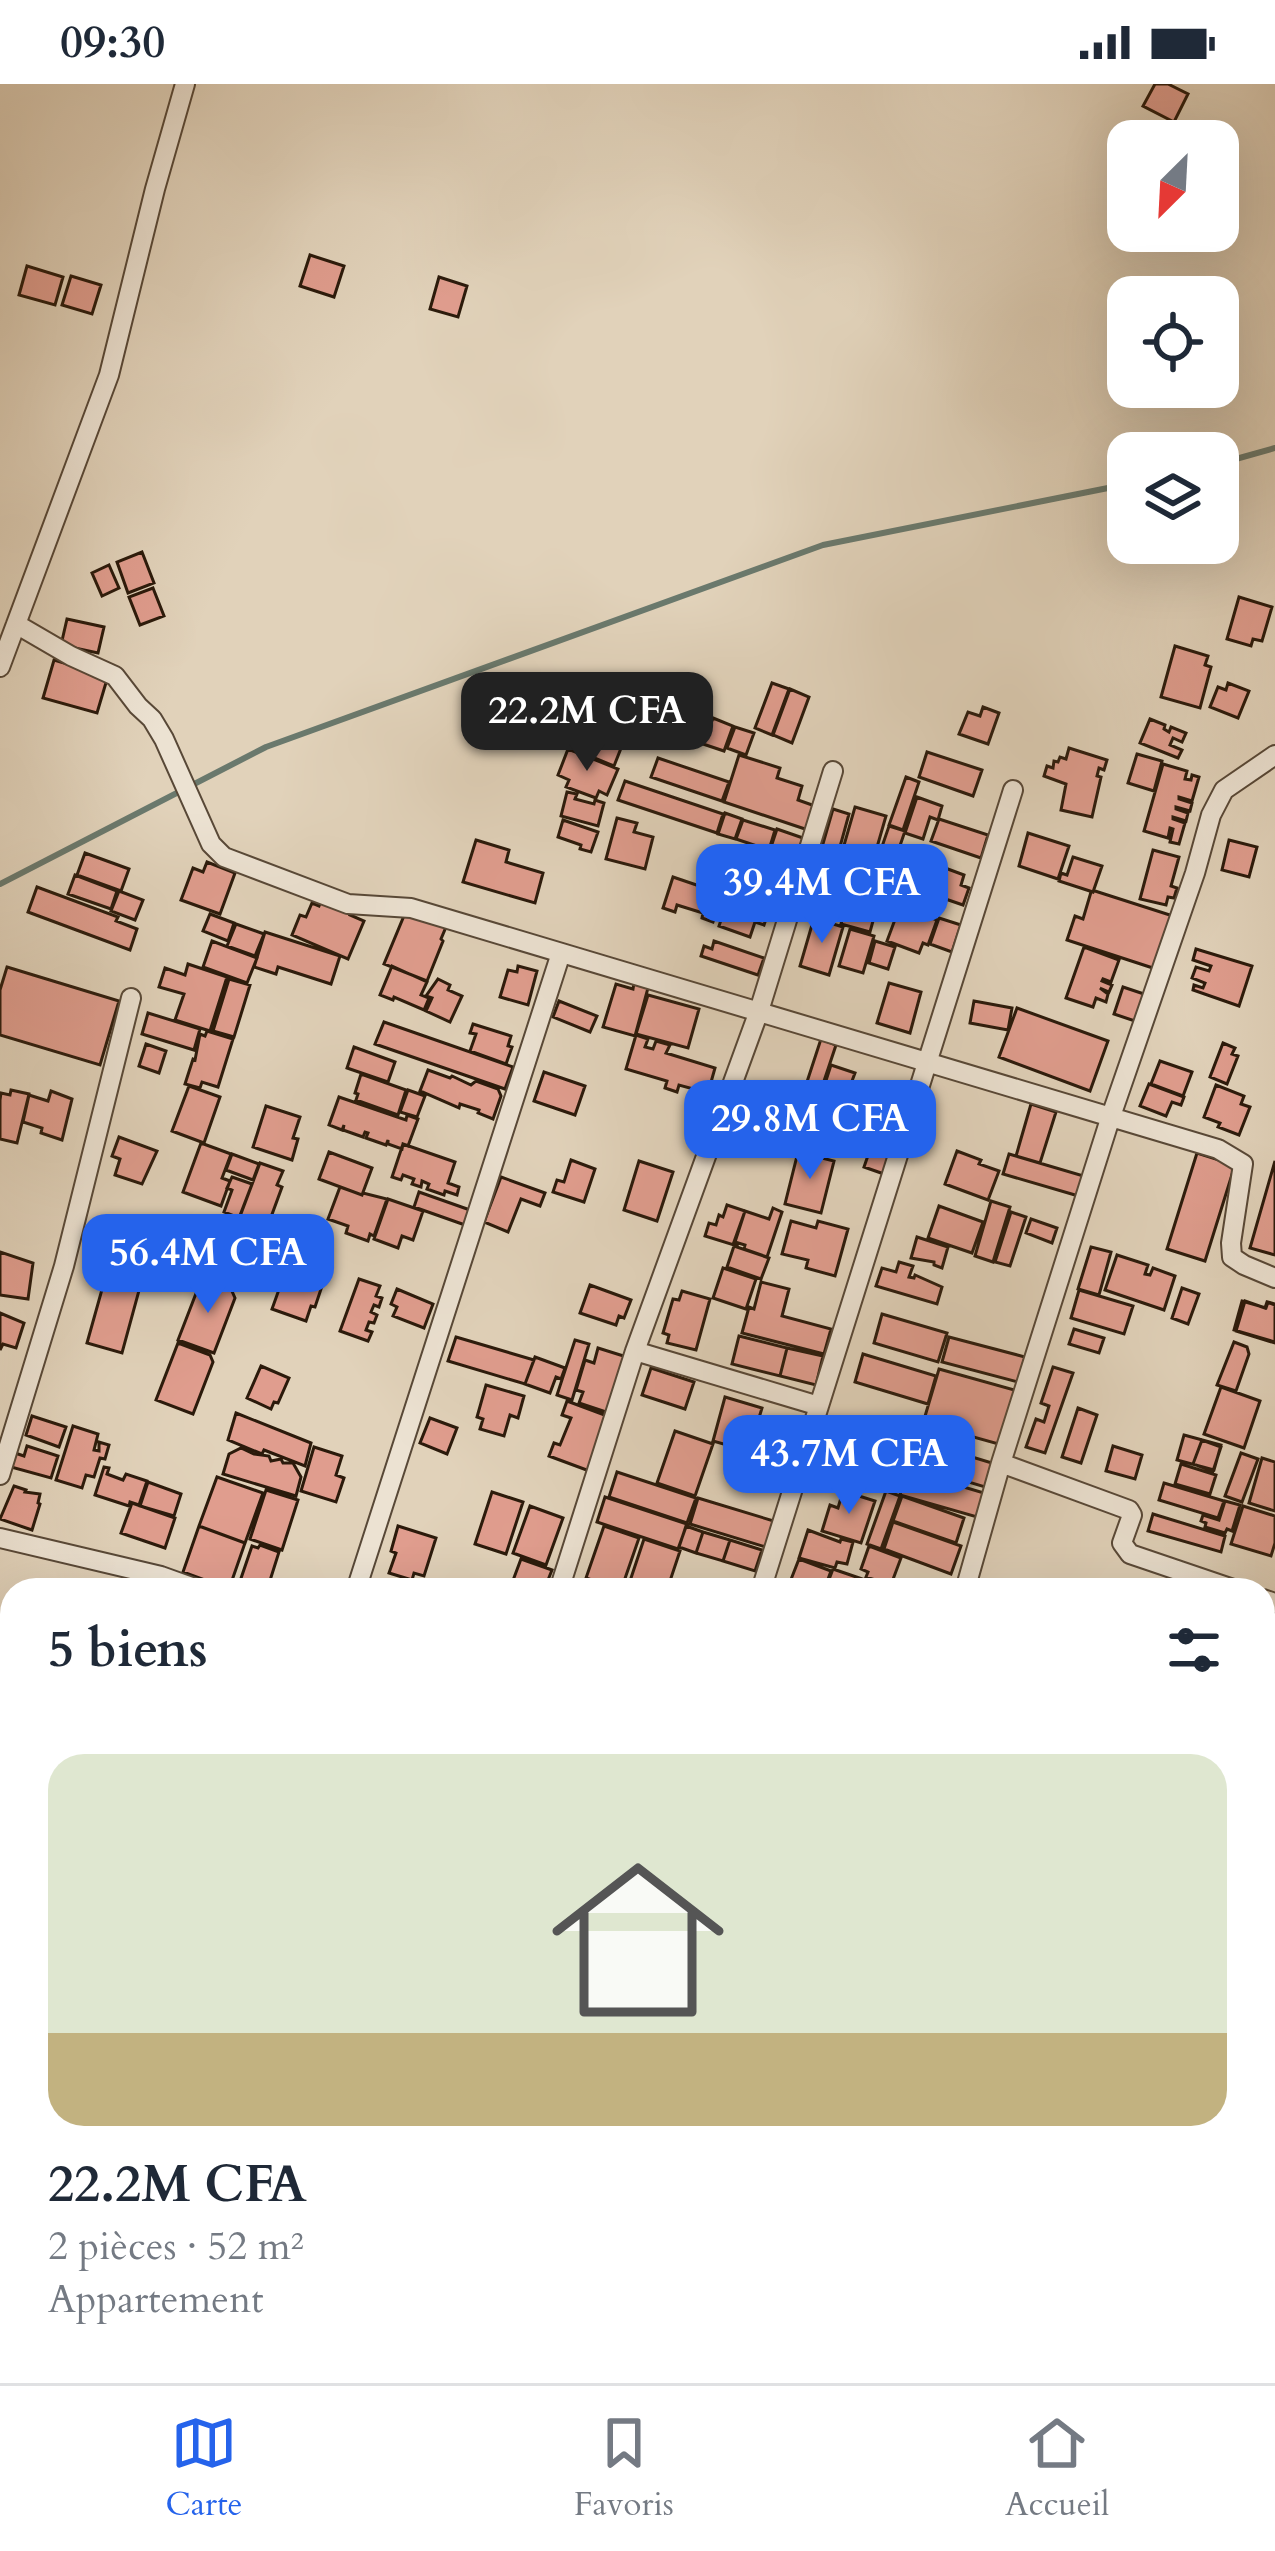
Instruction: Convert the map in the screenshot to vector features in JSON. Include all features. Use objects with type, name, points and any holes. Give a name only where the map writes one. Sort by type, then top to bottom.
[{"type":"street","points":[[0,667],[110,375],[185,84]]},
{"type":"street","points":[[16,624],[115,676],[152,719],[211,844],[224,857],[348,904],[411,908],[1218,1149],[1243,1164],[1232,1257],[1275,1278]]},
{"type":"street","points":[[968,1578],[1110,1119],[1217,799],[1275,755]]},
{"type":"street","points":[[563,1578],[635,1351],[759,1011],[833,771]]},
{"type":"street","points":[[765,1578],[1013,790]]},
{"type":"street","points":[[360,1578],[561,952]]},
{"type":"street","points":[[0,1475],[64,1266],[131,998]]},
{"type":"street","points":[[635,1351],[819,1406]]},
{"type":"street","points":[[1001,1463],[1129,1510],[1132,1515],[1122,1543],[1130,1554],[1201,1578]]},
{"type":"street","points":[[0,1538],[141,1578]]},
{"type":"building","points":[[1155,84],[1168,84],[1188,94],[1175,120],[1143,106]]},
{"type":"building","points":[[310,255],[344,266],[334,297],[300,286]]},
{"type":"building","points":[[27,266],[63,277],[55,305],[19,295]]},
{"type":"building","points":[[71,276],[101,285],[92,314],[62,305]]},
{"type":"building","points":[[439,277],[467,286],[458,317],[430,309]]},
{"type":"building","points":[[142,552],[154,583],[128,593],[117,562]]},
{"type":"building","points":[[109,565],[119,588],[102,596],[92,573]]},
{"type":"building","points":[[153,588],[164,616],[140,625],[129,597]]},
{"type":"building","points":[[1239,597],[1272,607],[1262,641],[1253,639],[1251,646],[1227,639]]},
{"type":"building","points":[[67,619],[104,627],[98,653],[61,645]]},
{"type":"building","points":[[1175,646],[1208,656],[1205,665],[1211,667],[1200,708],[1161,697]]},
{"type":"building","points":[[54,660],[108,676],[97,713],[43,698]]},
{"type":"building","points":[[772,683],[789,689],[772,735],[755,728]]},
{"type":"building","points":[[1228,683],[1249,691],[1238,718],[1210,707],[1218,687],[1226,690]]},
{"type":"building","points":[[790,689],[809,697],[792,743],[773,735]]},
{"type":"building","points":[[983,707],[999,713],[988,744],[959,734],[968,712],[980,716]]},
{"type":"building","points":[[692,712],[710,719],[701,742],[683,736]]},
{"type":"building","points":[[713,718],[733,726],[724,751],[703,744]]},
{"type":"building","points":[[1150,719],[1169,732],[1171,727],[1186,733],[1182,742],[1173,738],[1170,745],[1182,750],[1178,758],[1140,743]]},
{"type":"building","points":[[586,723],[625,738],[614,766],[575,750]]},
{"type":"building","points":[[735,727],[754,733],[746,755],[727,748]]},
{"type":"building","points":[[1069,748],[1107,760],[1104,770],[1099,768],[1092,817],[1061,810],[1066,784],[1044,776],[1047,766],[1053,768],[1060,757],[1066,759]]},
{"type":"building","points":[[568,749],[618,769],[607,795],[599,791],[596,798],[566,787],[569,780],[558,775]]},
{"type":"building","points":[[927,752],[982,770],[973,796],[919,777]]},
{"type":"building","points":[[1137,754],[1162,761],[1154,791],[1128,783]]},
{"type":"building","points":[[739,755],[780,768],[777,778],[802,786],[798,800],[815,806],[808,830],[724,802]]},
{"type":"building","points":[[658,758],[729,782],[722,801],[651,777]]},
{"type":"building","points":[[1163,764],[1187,771],[1185,779],[1199,777],[1192,801],[1179,797],[1192,803],[1190,811],[1176,807],[1188,813],[1186,821],[1173,817],[1185,823],[1179,844],[1170,842],[1173,829],[1168,838],[1144,831]]},
{"type":"building","points":[[906,777],[919,782],[903,830],[889,825]]},
{"type":"building","points":[[625,781],[723,814],[717,833],[618,800]]},
{"type":"building","points":[[567,792],[577,794],[575,799],[604,803],[598,826],[561,816]]},
{"type":"building","points":[[917,797],[942,806],[938,820],[930,817],[923,839],[905,833]]},
{"type":"building","points":[[855,807],[886,816],[869,875],[838,866]]},
{"type":"building","points":[[833,809],[849,814],[835,865],[818,861]]},
{"type":"building","points":[[725,813],[742,819],[735,839],[718,834]]},
{"type":"building","points":[[617,818],[637,823],[634,832],[653,837],[645,869],[606,859]]},
{"type":"building","points":[[939,819],[988,835],[981,858],[931,841]]},
{"type":"building","points":[[563,820],[598,832],[591,852],[558,837]]},
{"type":"building","points":[[743,820],[775,830],[769,850],[736,839]]},
{"type":"building","points":[[889,826],[905,831],[888,881],[872,876]]},
{"type":"building","points":[[777,829],[803,838],[796,859],[770,850]]},
{"type":"building","points":[[1028,833],[1069,846],[1058,879],[1019,866]]},
{"type":"building","points":[[476,840],[509,850],[506,862],[543,873],[535,903],[463,882]]},
{"type":"building","points":[[1229,840],[1257,847],[1249,877],[1222,870]]},
{"type":"building","points":[[1153,850],[1179,857],[1171,886],[1177,888],[1166,905],[1140,899]]},
{"type":"building","points":[[85,853],[129,869],[121,891],[77,875]]},
{"type":"building","points":[[1073,857],[1102,866],[1093,892],[1059,881],[1061,873],[1067,875]]},
{"type":"building","points":[[207,862],[235,873],[220,914],[181,900],[193,868],[203,872]]},
{"type":"building","points":[[937,865],[964,875],[961,885],[969,888],[963,905],[928,893]]},
{"type":"building","points":[[855,873],[884,881],[870,932],[841,924]]},
{"type":"building","points":[[75,875],[117,891],[111,909],[68,894]]},
{"type":"building","points":[[673,877],[723,894],[713,922],[702,918],[703,913],[677,905],[675,912],[663,908]]},
{"type":"building","points":[[752,877],[779,886],[771,909],[738,898],[742,886],[749,888]]},
{"type":"building","points":[[37,887],[118,917],[116,921],[137,929],[130,950],[28,912]]},
{"type":"building","points":[[119,891],[143,900],[135,920],[111,911]]},
{"type":"building","points":[[1095,891],[1173,916],[1156,969],[1067,940],[1075,916],[1083,919]]},
{"type":"building","points":[[323,896],[364,921],[348,959],[292,935],[300,915],[306,917],[312,903],[319,906]]},
{"type":"building","points":[[729,896],[769,910],[764,925],[755,922],[750,937],[719,926]]},
{"type":"building","points":[[900,906],[918,913],[920,908],[931,911],[929,917],[937,920],[928,945],[923,943],[919,953],[887,941]]},
{"type":"building","points":[[406,911],[446,927],[427,981],[384,964]]},
{"type":"building","points":[[210,914],[234,923],[228,941],[203,931]]},
{"type":"building","points":[[814,918],[843,927],[829,975],[800,966]]},
{"type":"building","points":[[939,918],[961,925],[952,952],[930,944]]},
{"type":"building","points":[[236,924],[264,934],[255,956],[227,946]]},
{"type":"building","points":[[850,929],[874,936],[863,973],[839,966]]},
{"type":"building","points":[[265,932],[340,956],[331,984],[278,967],[276,974],[254,967]]},
{"type":"building","points":[[212,941],[257,958],[247,983],[203,967]]},
{"type":"building","points":[[714,941],[764,958],[758,975],[701,956],[704,946],[712,949]]},
{"type":"building","points":[[875,941],[895,947],[888,969],[869,963]]},
{"type":"building","points":[[1084,947],[1119,960],[1111,982],[1102,981],[1112,985],[1109,992],[1100,988],[1108,994],[1106,1002],[1096,998],[1093,1007],[1066,998]]},
{"type":"building","points":[[1196,949],[1252,966],[1239,1006],[1193,990],[1194,985],[1203,988],[1205,983],[1192,978],[1196,967],[1209,971],[1211,966],[1193,960]]},
{"type":"building","points":[[188,964],[227,977],[210,1031],[175,1020],[184,994],[159,987],[165,968],[185,975]]},
{"type":"building","points":[[392,966],[427,982],[421,995],[429,998],[424,1010],[380,995]]},
{"type":"building","points":[[518,966],[537,971],[528,1005],[500,997],[508,970],[517,972]]},
{"type":"building","points":[[7,967],[119,1001],[100,1065],[0,1035],[0,990]]},
{"type":"building","points":[[229,979],[250,985],[234,1037],[213,1031]]},
{"type":"building","points":[[438,979],[462,996],[450,1022],[426,1011],[432,998],[426,996]]},
{"type":"building","points":[[634,983],[648,988],[635,1036],[603,1027],[616,984],[633,989]]},
{"type":"building","points":[[889,983],[921,992],[910,1033],[877,1023]]},
{"type":"building","points":[[1123,987],[1150,996],[1141,1023],[1114,1014]]},
{"type":"building","points":[[648,995],[699,1009],[688,1048],[636,1034]]},
{"type":"building","points":[[559,1001],[597,1016],[590,1032],[553,1017]]},
{"type":"building","points":[[974,1001],[1012,1008],[1008,1030],[970,1023]]},
{"type":"building","points":[[1017,1008],[1108,1041],[1090,1091],[999,1057]]},
{"type":"building","points":[[148,1013],[200,1029],[194,1050],[142,1034]]},
{"type":"building","points":[[384,1022],[513,1067],[505,1089],[375,1044]]},
{"type":"building","points":[[473,1024],[511,1036],[506,1064],[470,1051],[476,1034],[470,1033]]},
{"type":"building","points":[[207,1031],[233,1039],[218,1087],[202,1082],[200,1088],[185,1084],[200,1034],[205,1036]]},
{"type":"building","points":[[636,1035],[648,1039],[645,1047],[653,1049],[656,1041],[670,1045],[666,1053],[715,1068],[708,1093],[679,1085],[677,1092],[665,1088],[667,1081],[626,1069]]},
{"type":"building","points":[[821,1039],[836,1045],[818,1099],[803,1094]]},
{"type":"building","points":[[1223,1043],[1235,1048],[1232,1054],[1238,1056],[1227,1084],[1210,1077]]},
{"type":"building","points":[[146,1044],[166,1051],[159,1073],[139,1066]]},
{"type":"building","points":[[354,1047],[395,1062],[388,1082],[347,1068]]},
{"type":"building","points":[[1160,1061],[1192,1072],[1183,1096],[1151,1084]]},
{"type":"building","points":[[831,1065],[855,1073],[849,1089],[858,1092],[852,1110],[820,1099]]},
{"type":"building","points":[[428,1070],[498,1089],[501,1096],[493,1119],[420,1091]]},
{"type":"building","points":[[544,1072],[585,1086],[575,1115],[534,1101]]},
{"type":"building","points":[[361,1074],[406,1090],[398,1115],[356,1100]]},
{"type":"building","points":[[1149,1084],[1184,1097],[1181,1105],[1172,1102],[1166,1116],[1140,1106]]},
{"type":"building","points":[[1216,1085],[1244,1096],[1241,1104],[1250,1107],[1239,1135],[1204,1117]]},
{"type":"building","points":[[189,1086],[220,1097],[204,1143],[172,1131]]},
{"type":"building","points":[[11,1090],[29,1094],[17,1143],[0,1139],[1,1093],[10,1095]]},
{"type":"building","points":[[408,1090],[425,1096],[417,1117],[400,1112]]},
{"type":"building","points":[[51,1091],[72,1099],[62,1140],[23,1122],[29,1095],[48,1101]]},
{"type":"building","points":[[339,1097],[406,1120],[407,1115],[418,1119],[408,1146],[403,1144],[402,1149],[388,1140],[386,1145],[366,1138],[368,1133],[363,1137],[343,1130],[344,1125],[342,1130],[329,1125]]},
{"type":"building","points":[[742,1103],[767,1109],[764,1117],[780,1121],[782,1113],[808,1121],[800,1150],[734,1132]]},
{"type":"building","points":[[1031,1104],[1056,1112],[1040,1163],[1016,1156]]},
{"type":"building","points":[[266,1106],[300,1117],[292,1160],[253,1147]]},
{"type":"building","points":[[878,1112],[901,1118],[893,1149],[871,1143]]},
{"type":"building","points":[[119,1137],[157,1151],[142,1184],[115,1175],[120,1159],[112,1156]]},
{"type":"building","points":[[201,1143],[231,1154],[222,1178],[230,1181],[221,1206],[183,1192]]},
{"type":"building","points":[[403,1144],[455,1162],[448,1183],[459,1187],[457,1195],[427,1189],[429,1184],[422,1181],[421,1187],[412,1184],[414,1179],[403,1175],[401,1180],[392,1177]]},
{"type":"building","points":[[872,1144],[893,1151],[884,1174],[864,1167]]},
{"type":"building","points":[[957,1151],[999,1171],[988,1200],[945,1184]]},
{"type":"building","points":[[329,1152],[372,1168],[362,1195],[319,1179]]},
{"type":"building","points":[[798,1152],[834,1161],[821,1213],[785,1204]]},
{"type":"building","points":[[1197,1153],[1235,1165],[1205,1261],[1167,1249]]},
{"type":"building","points":[[232,1154],[259,1164],[253,1180],[226,1170]]},
{"type":"building","points":[[1009,1154],[1087,1177],[1082,1197],[1003,1174]]},
{"type":"building","points":[[571,1160],[595,1169],[584,1202],[553,1192],[557,1180],[564,1182]]},
{"type":"building","points":[[639,1161],[673,1172],[657,1221],[624,1210]]},
{"type":"building","points":[[1275,1161],[1275,1255],[1250,1248]]},
{"type":"building","points":[[260,1163],[283,1171],[277,1185],[282,1187],[263,1227],[239,1219]]},
{"type":"building","points":[[232,1177],[252,1184],[239,1218],[224,1212]]},
{"type":"building","points":[[501,1177],[545,1193],[540,1206],[521,1199],[508,1232],[484,1222]]},
{"type":"building","points":[[340,1187],[387,1199],[368,1241],[328,1219]]},
{"type":"building","points":[[419,1192],[470,1210],[465,1225],[414,1207]]},
{"type":"building","points":[[388,1199],[423,1211],[413,1240],[402,1236],[398,1248],[374,1239]]},
{"type":"building","points":[[991,1201],[1010,1207],[993,1262],[975,1256]]},
{"type":"building","points":[[727,1205],[745,1211],[734,1242],[737,1246],[705,1236],[709,1223],[716,1225]]},
{"type":"building","points":[[939,1206],[983,1222],[972,1253],[928,1238]]},
{"type":"building","points":[[773,1208],[782,1212],[767,1257],[735,1242],[745,1211],[769,1219]]},
{"type":"building","points":[[1011,1212],[1026,1217],[1010,1266],[995,1262]]},
{"type":"building","points":[[122,1218],[156,1228],[122,1353],[87,1343]]},
{"type":"building","points":[[1031,1219],[1057,1228],[1052,1243],[1026,1233]]},
{"type":"building","points":[[791,1221],[816,1228],[818,1221],[848,1229],[835,1276],[806,1268],[808,1260],[782,1254]]},
{"type":"building","points":[[917,1237],[948,1247],[942,1268],[911,1258]]},
{"type":"building","points":[[734,1246],[769,1258],[761,1279],[727,1267]]},
{"type":"building","points":[[1091,1247],[1111,1252],[1099,1295],[1078,1289]]},
{"type":"building","points":[[0,1252],[33,1263],[28,1299],[0,1295]]},
{"type":"building","points":[[1117,1255],[1148,1265],[1145,1274],[1150,1275],[1153,1268],[1175,1276],[1164,1310],[1105,1290]]},
{"type":"building","points":[[291,1256],[324,1267],[315,1307],[311,1306],[306,1321],[272,1309]]},
{"type":"building","points":[[899,1262],[913,1266],[909,1277],[915,1275],[942,1287],[937,1304],[876,1286],[882,1268],[896,1272]]},
{"type":"building","points":[[723,1268],[756,1279],[746,1309],[713,1298]]},
{"type":"building","points":[[202,1278],[231,1289],[235,1298],[214,1353],[178,1340]]},
{"type":"building","points":[[359,1279],[380,1286],[376,1296],[382,1298],[371,1312],[377,1315],[366,1330],[372,1332],[368,1341],[340,1331]]},
{"type":"building","points":[[761,1282],[789,1289],[782,1316],[831,1329],[824,1354],[742,1333]]},
{"type":"building","points":[[590,1285],[631,1300],[616,1325],[580,1313]]},
{"type":"building","points":[[1182,1288],[1199,1294],[1188,1324],[1172,1318]]},
{"type":"building","points":[[397,1289],[433,1304],[424,1328],[393,1316],[397,1307],[391,1304]]},
{"type":"building","points":[[1079,1290],[1133,1306],[1124,1334],[1071,1318]]},
{"type":"building","points":[[682,1291],[710,1299],[696,1350],[667,1343],[669,1335],[663,1333],[673,1299],[679,1300]]},
{"type":"building","points":[[1242,1301],[1266,1308],[1268,1302],[1275,1304],[1275,1342],[1234,1330]]},
{"type":"building","points":[[1245,1301],[1265,1308],[1267,1302],[1275,1305],[1275,1343],[1236,1331]]},
{"type":"building","points":[[0,1313],[24,1323],[16,1348],[3,1344],[0,1350]]},
{"type":"building","points":[[882,1314],[947,1333],[938,1362],[874,1343]]},
{"type":"building","points":[[1074,1329],[1104,1338],[1099,1353],[1069,1344]]},
{"type":"building","points":[[739,1336],[787,1348],[780,1376],[732,1364]]},
{"type":"building","points":[[456,1337],[534,1360],[525,1384],[448,1361]]},
{"type":"building","points":[[949,1337],[1025,1357],[1018,1382],[942,1362]]},
{"type":"building","points":[[575,1340],[589,1344],[572,1400],[557,1395]]},
{"type":"building","points":[[1234,1342],[1247,1347],[1249,1354],[1236,1391],[1217,1385]]},
{"type":"building","points":[[178,1343],[210,1355],[213,1362],[193,1414],[156,1400]]},
{"type":"building","points":[[598,1348],[630,1358],[612,1414],[579,1403],[583,1392],[576,1390],[585,1360],[594,1363]]},
{"type":"building","points":[[787,1348],[823,1356],[816,1385],[780,1376]]},
{"type":"building","points":[[863,1354],[936,1376],[928,1404],[855,1382]]},
{"type":"building","points":[[535,1357],[565,1368],[550,1393],[525,1384]]},
{"type":"building","points":[[261,1366],[289,1378],[271,1409],[247,1398]]},
{"type":"building","points":[[1053,1367],[1073,1373],[1045,1453],[1026,1447],[1036,1419],[1044,1422],[1049,1406],[1041,1403]]},
{"type":"building","points":[[651,1368],[694,1382],[685,1409],[642,1395]]},
{"type":"building","points":[[939,1369],[1018,1391],[1002,1445],[923,1423]]},
{"type":"building","points":[[486,1385],[524,1396],[518,1418],[510,1415],[504,1436],[480,1429],[483,1419],[477,1417]]},
{"type":"building","points":[[1221,1387],[1260,1401],[1244,1448],[1204,1434]]},
{"type":"building","points":[[725,1397],[762,1408],[744,1450],[713,1441]]},
{"type":"building","points":[[567,1401],[610,1417],[592,1472],[549,1456],[554,1443],[560,1445],[571,1418],[562,1415]]},
{"type":"building","points":[[1078,1408],[1097,1415],[1081,1463],[1062,1457]]},
{"type":"building","points":[[236,1413],[311,1443],[305,1466],[228,1440]]},
{"type":"building","points":[[32,1416],[66,1427],[59,1447],[26,1435]]},
{"type":"building","points":[[430,1418],[457,1428],[447,1454],[420,1443]]},
{"type":"building","points":[[834,1421],[877,1435],[862,1484],[819,1471],[824,1455],[830,1457]]},
{"type":"building","points":[[73,1426],[98,1434],[94,1450],[99,1451],[99,1442],[109,1445],[94,1477],[86,1475],[82,1488],[56,1480]]},
{"type":"building","points":[[675,1431],[713,1444],[695,1496],[657,1483]]},
{"type":"building","points":[[1184,1435],[1221,1445],[1214,1470],[1177,1460]]},
{"type":"building","points":[[887,1438],[911,1444],[900,1487],[876,1480],[890,1449],[884,1448]]},
{"type":"building","points":[[916,1440],[992,1463],[985,1487],[915,1466],[913,1472],[984,1493],[977,1517],[900,1495]]},
{"type":"building","points":[[1202,1440],[1221,1447],[1213,1471],[1193,1464]]},
{"type":"building","points":[[27,1446],[58,1456],[51,1478],[11,1467],[15,1453],[24,1456]]},
{"type":"building","points":[[1113,1446],[1142,1455],[1135,1479],[1106,1471]]},
{"type":"building","points":[[314,1447],[342,1456],[336,1475],[344,1478],[336,1502],[301,1491]]},
{"type":"building","points":[[241,1448],[269,1456],[271,1461],[293,1463],[301,1477],[296,1496],[223,1474],[229,1454]]},
{"type":"building","points":[[1241,1453],[1258,1459],[1242,1502],[1225,1496]]},
{"type":"building","points":[[1262,1458],[1275,1462],[1275,1511],[1249,1503]]},
{"type":"building","points":[[1181,1464],[1216,1475],[1210,1494],[1175,1484]]},
{"type":"building","points":[[104,1467],[109,1468],[107,1474],[123,1480],[126,1474],[147,1481],[139,1505],[95,1495]]},
{"type":"building","points":[[617,1472],[696,1498],[687,1523],[609,1497]]},
{"type":"building","points":[[217,1477],[263,1493],[245,1543],[199,1526]]},
{"type":"building","points":[[148,1482],[181,1494],[174,1516],[140,1506]]},
{"type":"building","points":[[1164,1483],[1224,1501],[1218,1518],[1159,1500]]},
{"type":"building","points":[[14,1486],[40,1494],[32,1530],[0,1519]]},
{"type":"building","points":[[266,1490],[298,1500],[282,1550],[250,1539]]},
{"type":"building","points":[[843,1491],[875,1501],[861,1543],[822,1531],[830,1505],[838,1508]]},
{"type":"building","points":[[886,1491],[900,1496],[881,1549],[867,1544]]},
{"type":"building","points":[[492,1492],[523,1502],[506,1554],[475,1544]]},
{"type":"building","points":[[902,1496],[964,1518],[956,1543],[893,1521]]},
{"type":"building","points":[[605,1497],[687,1524],[678,1549],[597,1522]]},
{"type":"building","points":[[698,1498],[777,1522],[769,1548],[690,1524]]},
{"type":"building","points":[[1225,1501],[1240,1505],[1232,1531],[1205,1527],[1203,1515],[1219,1520]]},
{"type":"building","points":[[132,1503],[175,1518],[165,1548],[121,1533]]},
{"type":"building","points":[[530,1506],[563,1518],[546,1565],[513,1553]]},
{"type":"building","points":[[1243,1506],[1275,1516],[1271,1556],[1231,1544]]},
{"type":"building","points":[[1153,1514],[1225,1536],[1221,1552],[1148,1531]]},
{"type":"building","points":[[893,1522],[961,1546],[951,1574],[884,1549]]},
{"type":"building","points":[[199,1526],[245,1543],[233,1578],[199,1578],[183,1572]]},
{"type":"building","points":[[398,1526],[436,1538],[424,1576],[389,1573],[396,1553],[391,1551]]},
{"type":"building","points":[[604,1526],[639,1538],[625,1578],[586,1578]]},
{"type":"building","points":[[686,1526],[703,1532],[696,1553],[679,1547]]},
{"type":"building","points":[[808,1530],[853,1542],[847,1564],[837,1562],[835,1568],[799,1558]]},
{"type":"building","points":[[703,1532],[730,1540],[723,1561],[696,1553]]},
{"type":"building","points":[[644,1539],[680,1551],[671,1578],[631,1578]]},
{"type":"building","points":[[730,1540],[762,1550],[755,1571],[723,1561]]},
{"type":"building","points":[[252,1546],[279,1552],[271,1578],[241,1578]]},
{"type":"building","points":[[869,1546],[901,1558],[894,1578],[869,1578],[861,1569]]},
{"type":"building","points":[[521,1559],[552,1570],[549,1578],[514,1578]]},
{"type":"building","points":[[799,1559],[831,1571],[828,1578],[792,1578]]},
{"type":"building","points":[[833,1569],[859,1578],[830,1578]]},
{"type":"waterway","points":[[1239,458],[1275,448]]},
{"type":"waterway","points":[[0,884],[266,747],[823,545],[1107,488]]}]
